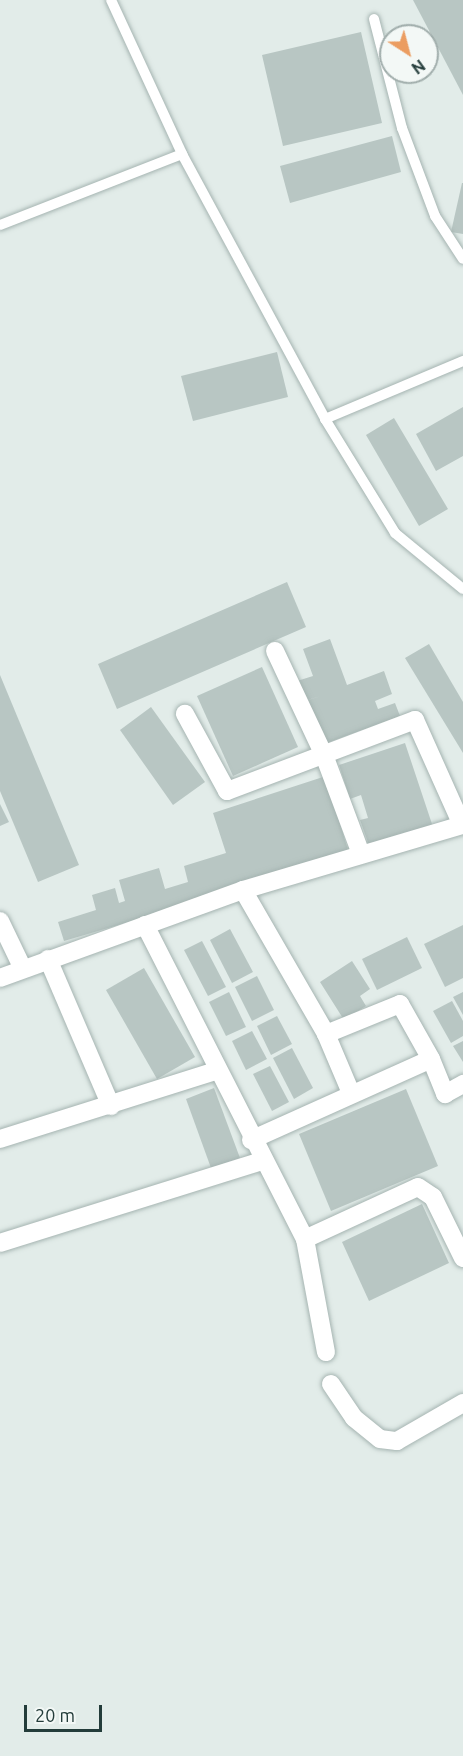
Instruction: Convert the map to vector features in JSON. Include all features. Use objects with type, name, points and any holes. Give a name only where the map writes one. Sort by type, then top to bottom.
[{"type":"street","points":[[275,651],[324,755],[361,854]]},
{"type":"street","points":[[0,978],[48,958],[243,890],[462,825],[415,720],[227,791],[185,714]]},
{"type":"street","points":[[243,890],[326,1034],[351,1093]]},
{"type":"street","points":[[0,921],[23,969]]},
{"type":"street","points":[[145,926],[251,1140],[305,1239],[326,1352]]},
{"type":"street","points":[[48,958],[111,1106]]},
{"type":"street","points":[[326,1034],[400,1004],[431,1059],[445,1094],[463,1084]]},
{"type":"street","points":[[251,1140],[351,1093],[431,1059]]},
{"type":"street","points":[[0,1139],[111,1106],[216,1071]]},
{"type":"street","points":[[0,1243],[262,1161]]},
{"type":"street","points":[[305,1239],[418,1186],[433,1197],[463,1258]]},
{"type":"street","points":[[331,1384],[354,1418],[380,1439],[397,1441],[463,1403]]},
{"type":"lane","points":[[111,0],[182,154],[325,419],[395,533],[463,589]]},
{"type":"lane","points":[[374,19],[402,128],[435,216],[463,259]]},
{"type":"lane","points":[[0,225],[182,154]]},
{"type":"lane","points":[[325,419],[463,361]]},
{"type":"building","points":[[413,0],[463,0],[463,95],[439,49],[439,24],[426,24]]},
{"type":"building","points":[[361,32],[382,123],[283,146],[262,55]]},
{"type":"building","points":[[392,136],[401,172],[290,203],[280,166]]},
{"type":"building","points":[[463,183],[463,234],[451,232]]},
{"type":"building","points":[[277,352],[288,397],[193,421],[181,376]]},
{"type":"building","points":[[463,407],[463,456],[436,471],[416,434]]},
{"type":"building","points":[[394,418],[448,509],[419,526],[366,435]]},
{"type":"building","points":[[287,582],[306,627],[117,709],[98,664]]},
{"type":"building","points":[[330,639],[347,685],[384,671],[392,694],[375,701],[378,709],[395,703],[400,716],[324,744],[308,700],[321,696],[304,701],[297,681],[313,676],[303,649]]},
{"type":"building","points":[[429,644],[463,702],[463,753],[405,658]]},
{"type":"building","points":[[262,667],[298,747],[233,776],[197,696]]},
{"type":"building","points":[[0,675],[79,865],[38,882],[0,791]]},
{"type":"building","points":[[151,707],[205,782],[173,805],[120,730]]},
{"type":"building","points":[[405,743],[434,830],[371,851],[360,820],[368,818],[361,795],[350,799],[339,765]]},
{"type":"building","points":[[326,776],[350,857],[64,941],[58,922],[96,910],[92,895],[115,888],[119,903],[125,901],[119,880],[159,868],[165,889],[188,882],[184,866],[226,853],[213,813]]},
{"type":"building","points":[[0,804],[9,822],[0,826]]},
{"type":"building","points":[[463,925],[463,978],[445,987],[424,944]]},
{"type":"building","points":[[230,929],[253,972],[232,983],[210,940]]},
{"type":"building","points":[[407,937],[422,968],[377,990],[362,959]]},
{"type":"building","points":[[202,941],[226,987],[208,996],[184,950]]},
{"type":"building","points":[[352,961],[370,989],[360,996],[366,1006],[344,1020],[320,982]]},
{"type":"building","points":[[144,968],[195,1057],[157,1079],[106,990]]},
{"type":"building","points":[[257,976],[274,1010],[252,1021],[235,987]]},
{"type":"building","points":[[229,992],[246,1027],[226,1036],[209,1002]]},
{"type":"building","points":[[463,992],[463,1015],[453,997]]},
{"type":"building","points":[[452,1001],[463,1021],[463,1036],[451,1043],[433,1011]]},
{"type":"building","points":[[277,1016],[292,1044],[271,1055],[257,1026]]},
{"type":"building","points":[[252,1031],[267,1059],[246,1070],[232,1041]]},
{"type":"building","points":[[463,1041],[463,1062],[453,1046]]},
{"type":"building","points":[[292,1048],[313,1088],[294,1099],[273,1058]]},
{"type":"building","points":[[270,1066],[289,1102],[272,1111],[253,1074]]},
{"type":"building","points":[[214,1088],[240,1158],[211,1168],[186,1099]]},
{"type":"building","points":[[406,1089],[438,1166],[331,1211],[299,1134]]},
{"type":"building","points":[[422,1204],[449,1263],[369,1301],[342,1242]]}]
